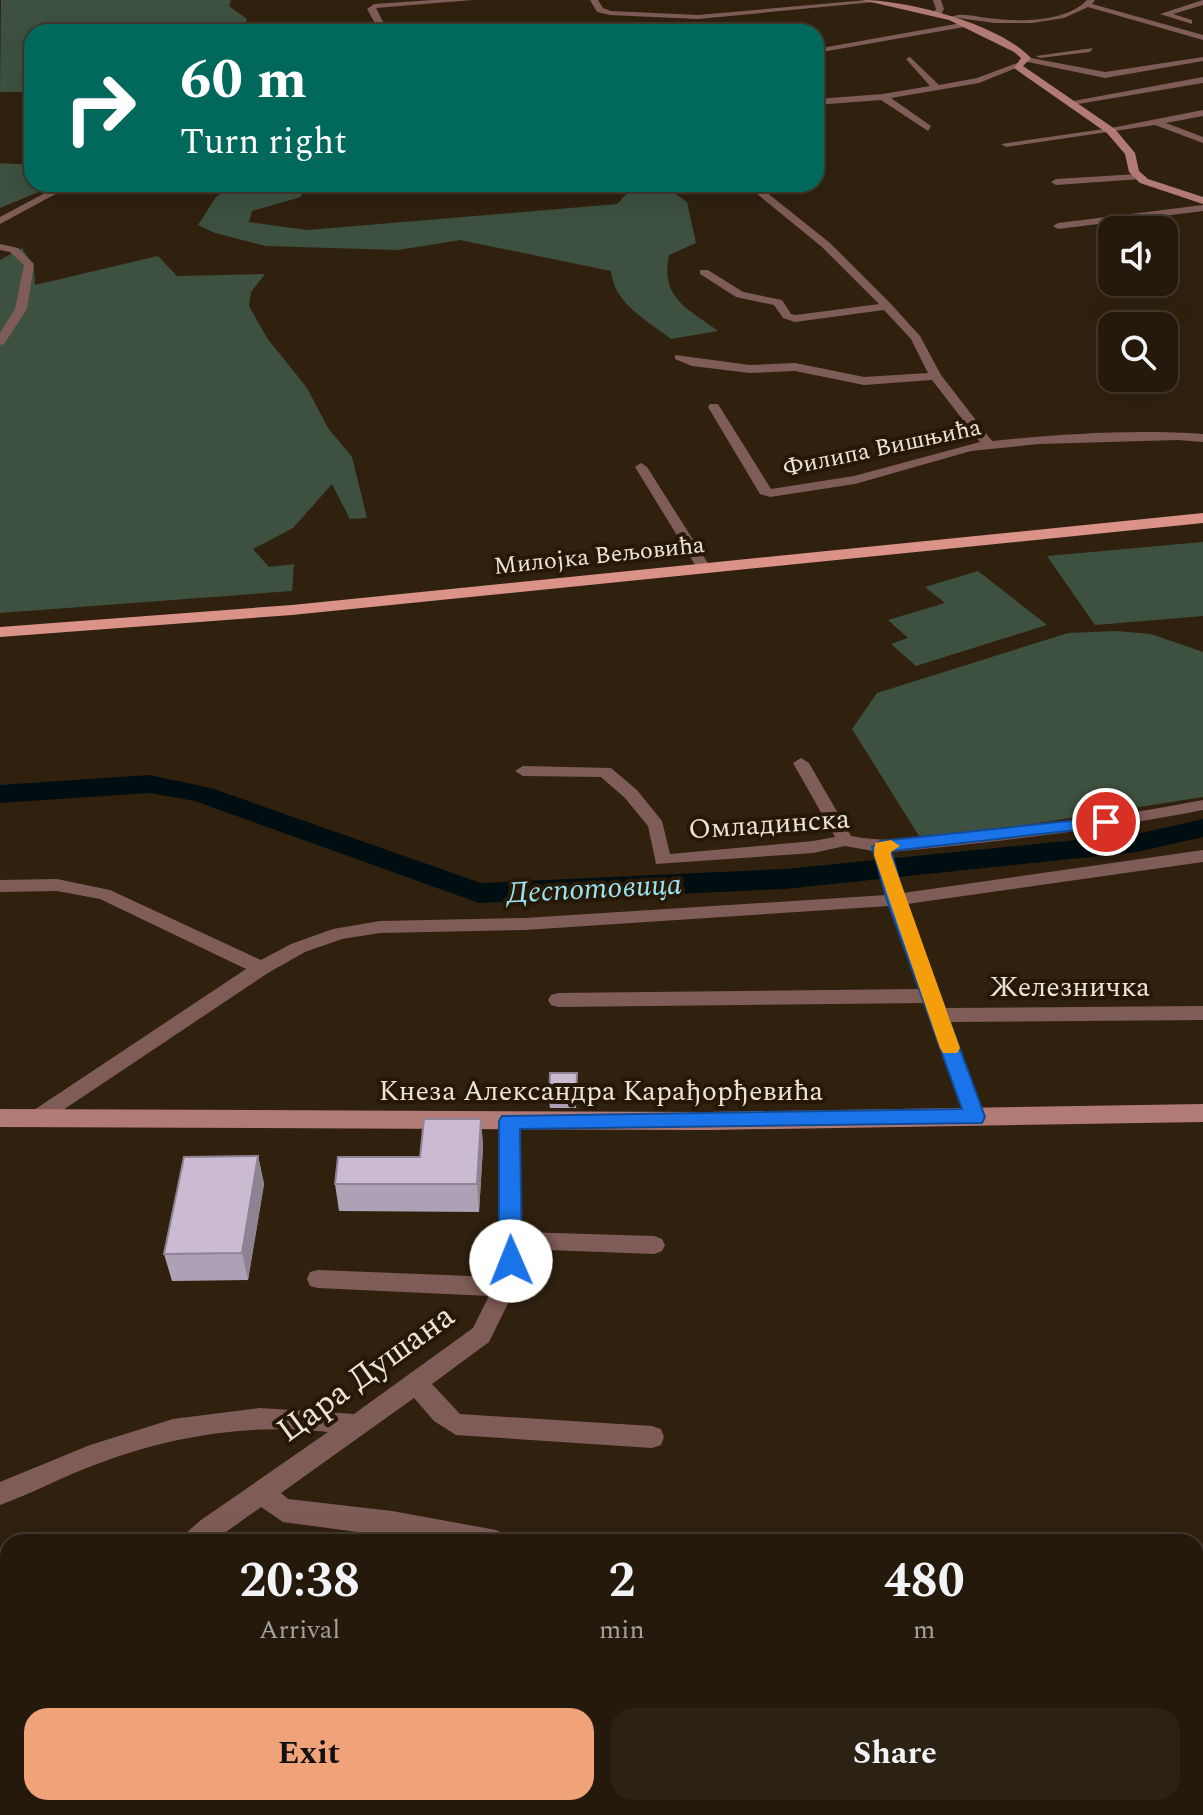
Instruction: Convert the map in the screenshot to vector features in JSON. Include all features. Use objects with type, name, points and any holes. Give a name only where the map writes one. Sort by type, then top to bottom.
[{"type":"main road","name":"Милојка Вељовића","points":[[0,632],[292,610],[1203,518]]},
{"type":"street","points":[[379,24],[371,9],[374,6],[469,0]]},
{"type":"street","points":[[594,0],[600,10],[610,13],[685,17],[868,1],[952,18],[967,24],[1023,61],[1111,131],[1130,153],[1138,177],[1152,186],[1203,201]]},
{"type":"street","points":[[937,0],[940,9],[937,14]]},
{"type":"street","points":[[952,18],[1016,22],[1078,13],[1090,2],[1203,38]]},
{"type":"street","points":[[1203,2],[1190,9],[1164,14],[1203,26]]},
{"type":"street","points":[[824,50],[967,24]]},
{"type":"street","points":[[824,101],[883,97],[979,80],[1023,61],[1090,50]]},
{"type":"street","points":[[910,59],[937,88]]},
{"type":"street","points":[[1023,61],[1105,75],[1203,59]]},
{"type":"street","points":[[1072,102],[1203,80]]},
{"type":"street","points":[[883,97],[928,128]]},
{"type":"street","points":[[1006,144],[1111,131],[1203,113]]},
{"type":"street","points":[[1155,122],[1203,140]]},
{"type":"street","points":[[1056,182],[1138,177]]},
{"type":"street","points":[[0,221],[54,192]]},
{"type":"street","points":[[760,192],[826,245],[916,338],[935,376],[989,445]]},
{"type":"street","points":[[1058,226],[1203,208]]},
{"type":"street","points":[[0,247],[14,250],[29,264],[21,309],[0,342]]},
{"type":"street","points":[[704,272],[740,295],[778,302],[787,316],[795,319],[887,306]]},
{"type":"street","points":[[679,357],[692,362],[750,369],[795,367],[864,381],[935,376]]},
{"type":"street","name":"Филипа Вишњића","points":[[714,407],[765,491],[770,493],[855,480],[970,447],[1039,440],[1203,438]]},
{"type":"street","points":[[641,467],[704,568]]},
{"type":"street","points":[[801,763],[845,840]]},
{"type":"street","name":"Омладинска","points":[[523,771],[605,772],[631,794],[656,825],[662,860],[813,847],[845,840],[882,851],[975,1117]]},
{"type":"street","points":[[882,851],[1032,832],[1203,805]]},
{"type":"street","points":[[38,1117],[261,968],[298,948],[339,933],[380,927],[525,924],[895,894],[1203,856]]},
{"type":"street","points":[[0,886],[57,885],[104,894],[261,968]]},
{"type":"street","name":"Железничка","points":[[558,1000],[935,1005],[1203,1013]]},
{"type":"street","name":"Кнеза Александра Карађорђевића","points":[[0,1118],[509,1121],[1203,1113]]},
{"type":"street","name":"Цара Душана","points":[[205,1534],[481,1335],[505,1287],[511,1261],[509,1121]]},
{"type":"street","points":[[510,1240],[654,1245]]},
{"type":"street","points":[[318,1279],[505,1287]]},
{"type":"street","points":[[416,1383],[442,1414],[456,1424],[652,1437]]},
{"type":"street","points":[[0,1494],[72,1461],[177,1427],[255,1418],[309,1418],[358,1425]]},
{"type":"street","points":[[261,1492],[283,1510],[392,1523],[452,1534]]},
{"type":"green space","points":[[1,0],[231,0],[229,6],[247,19],[246,24],[24,24],[24,92],[0,92]]},
{"type":"green space","points":[[0,163],[24,164],[24,192],[39,192],[0,208]]},
{"type":"green space","points":[[223,192],[303,192],[301,197],[252,211],[249,222],[307,230],[617,204],[628,192],[673,192],[687,202],[696,243],[669,255],[668,282],[672,292],[686,308],[718,331],[671,339],[625,302],[613,283],[611,271],[460,240],[398,250],[266,246],[215,233],[198,225],[216,197]]},
{"type":"green space","points":[[22,248],[34,267],[35,285],[158,256],[177,276],[265,274],[251,292],[249,306],[267,338],[307,388],[328,428],[352,457],[367,518],[350,519],[332,484],[293,528],[253,549],[269,567],[294,564],[292,591],[0,613],[0,260]]},
{"type":"green space","points":[[1203,542],[1203,616],[1095,625],[1047,556]]},
{"type":"green space","points":[[978,571],[1047,625],[916,666],[891,644],[908,638],[888,620],[945,603],[925,587]]},
{"type":"green space","points":[[1116,631],[1151,634],[1203,652],[1203,797],[969,834],[919,836],[852,729],[877,693],[1068,633]]},
{"type":"building","points":[[550,1073],[577,1073],[576,1102],[549,1101]]},
{"type":"building","points":[[424,1119],[481,1119],[477,1184],[335,1184],[338,1157],[420,1157]]},
{"type":"building","points":[[258,1156],[242,1253],[164,1254],[184,1157]]},
{"type":"waterway","name":"Деспотовица","points":[[0,794],[149,784],[201,794],[479,893],[785,879],[1137,843],[1203,828]]},
{"type":"slow traffic","points":[[891,846],[881,847],[896,900],[950,1048]]},
{"type":"route","points":[[511,1261],[509,1121],[975,1117],[896,900],[881,847],[1106,822]]}]
